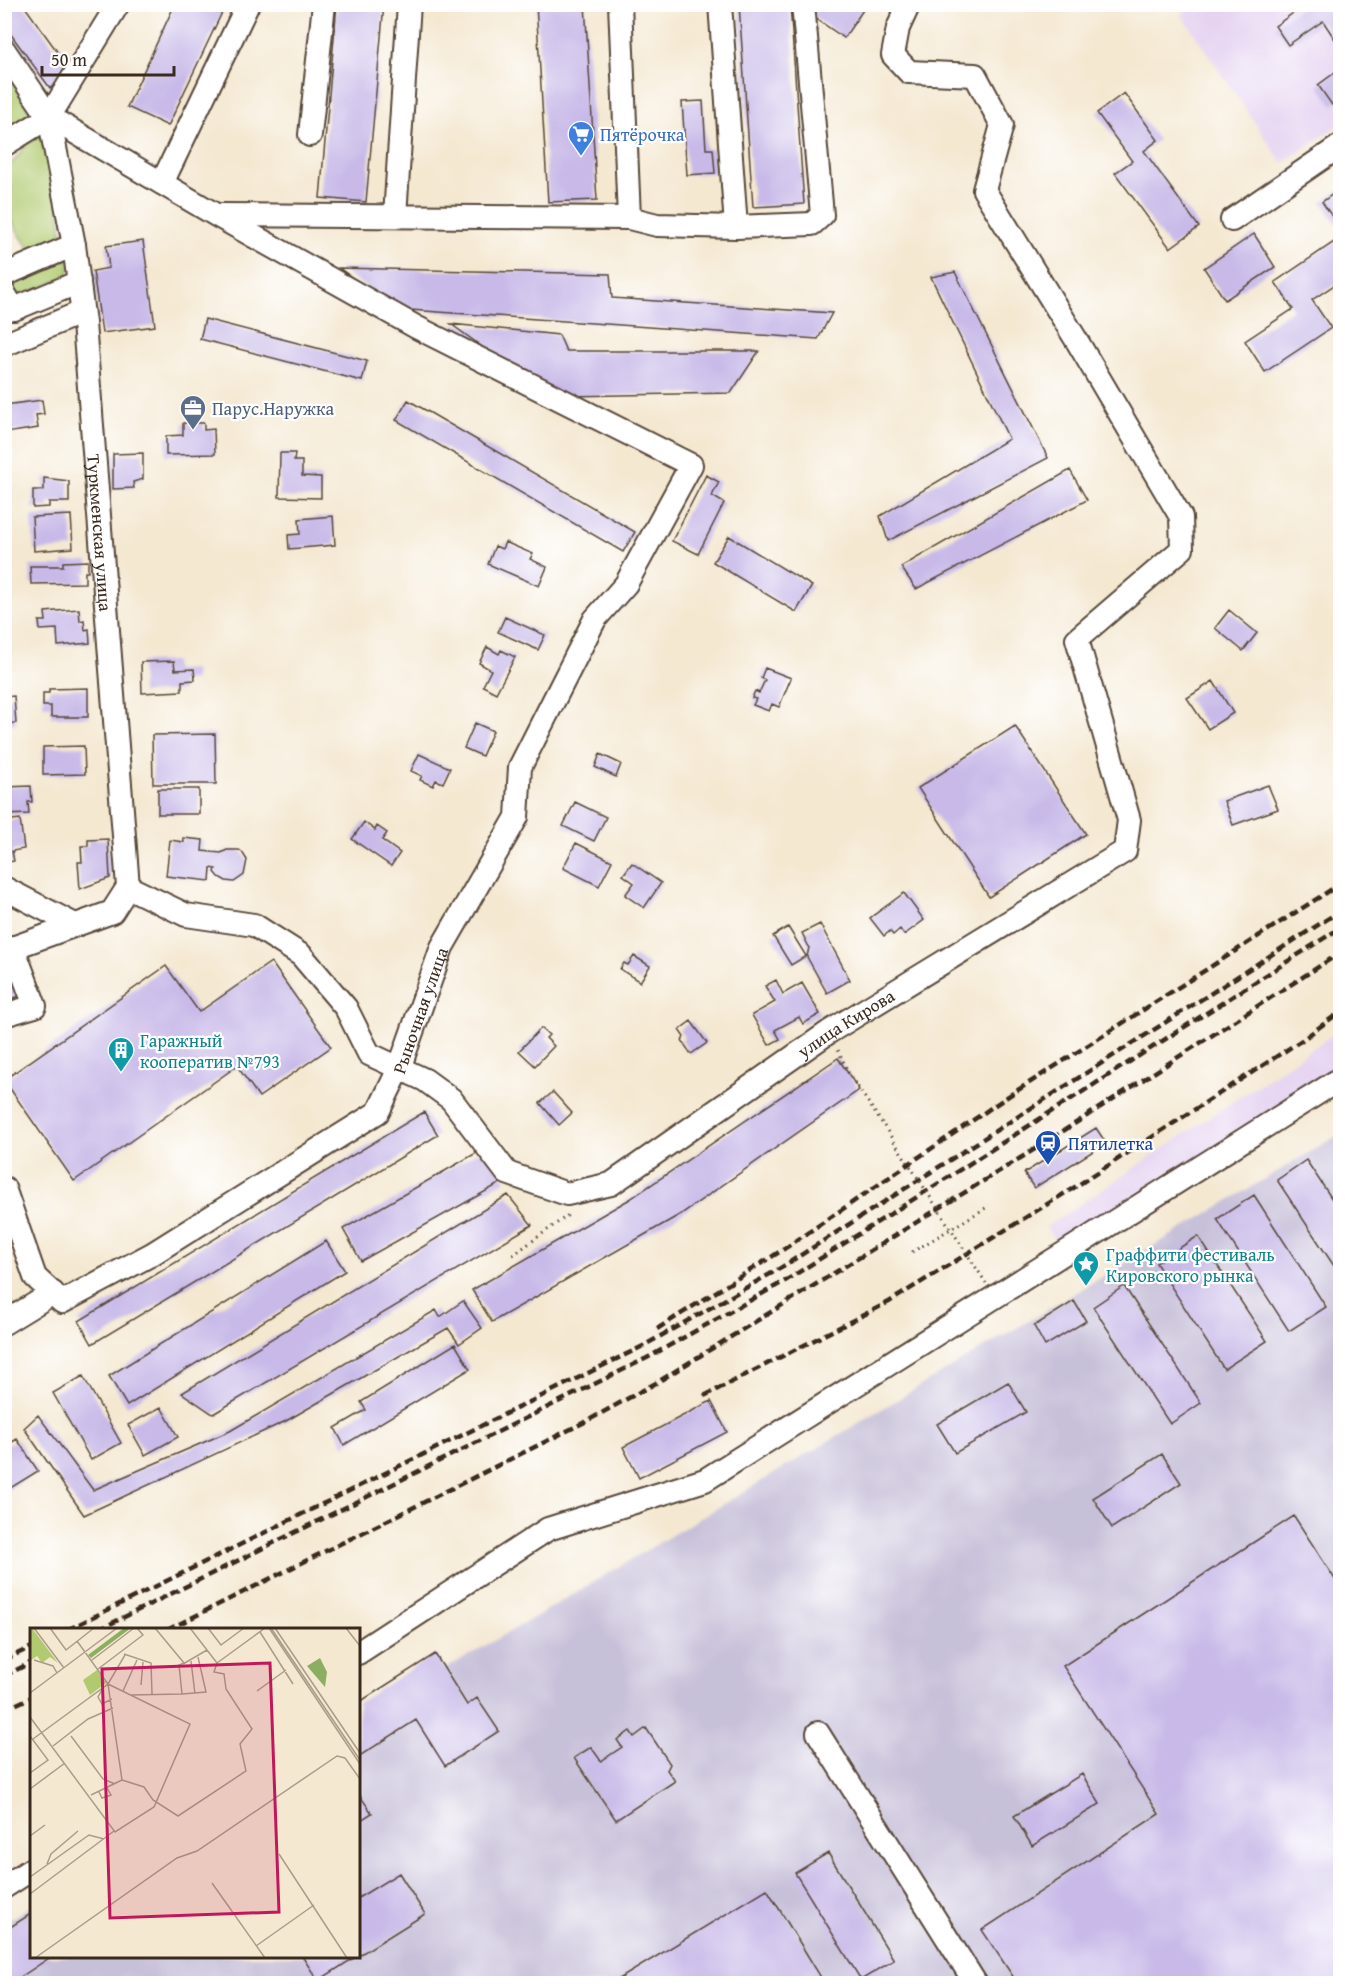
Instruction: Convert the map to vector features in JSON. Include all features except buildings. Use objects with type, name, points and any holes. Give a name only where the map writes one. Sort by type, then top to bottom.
[{"type":"street","points":[[4,155],[11,141],[49,117],[118,4]]},
{"type":"street","points":[[162,183],[248,4]]},
{"type":"street","points":[[310,135],[324,4]]},
{"type":"street","points":[[394,216],[409,4]]},
{"type":"street","points":[[620,4],[629,218]]},
{"type":"street","points":[[720,4],[736,227]]},
{"type":"street","points":[[49,117],[216,215],[629,218],[657,225],[736,227],[812,224],[822,215],[803,4]]},
{"type":"street","name":"улица Кирова","points":[[128,887],[186,915],[254,925],[301,955],[346,1008],[369,1054],[425,1080],[451,1099],[507,1173],[567,1194],[611,1184],[829,1032],[1125,851],[1129,820],[1077,639],[1182,549],[1181,517],[984,190],[1002,125],[975,75],[909,72],[893,55],[898,28],[909,4]]},
{"type":"street","name":"Туркменская улица","points":[[4,50],[49,117],[74,245],[82,312],[128,887]]},
{"type":"street","points":[[1232,220],[1341,146]]},
{"type":"street","name":"Рыночная улица","points":[[4,1323],[152,1254],[378,1112],[399,1069],[442,947],[517,818],[520,767],[595,620],[626,584],[691,465],[416,327],[216,215]]},
{"type":"street","points":[[4,275],[74,245]]},
{"type":"street","points":[[4,293],[14,309],[79,282]]},
{"type":"street","points":[[4,345],[82,312]]},
{"type":"street","points":[[4,1015],[35,1006],[9,949],[112,912],[128,887]]},
{"type":"street","points":[[4,888],[75,925]]},
{"type":"street","points":[[360,1652],[548,1529],[705,1480],[1341,1079]]},
{"type":"street","points":[[4,1188],[35,1277],[58,1297]]},
{"type":"street","points":[[818,1733],[976,1983]]},
{"type":"street","points":[[4,1887],[30,1870]]},
{"type":"path","points":[[829,1032],[849,1074],[986,1283]]},
{"type":"path","points":[[912,1252],[989,1206]]},
{"type":"path","points":[[513,1255],[575,1209]]},
{"type":"shaded area","points":[[1195,5],[1340,5],[1340,124],[1282,163],[1181,14]]},
{"type":"shaded area","points":[[1340,1030],[1340,1081],[1064,1253],[1046,1227]]},
{"type":"shaded area","points":[[1340,1134],[1340,1983],[5,1984],[4,1922],[30,1907],[30,1958],[360,1958],[360,1718],[542,1613]]},
{"type":"green space","points":[[4,70],[31,114],[5,132],[4,132]]},
{"type":"green space","points":[[39,136],[49,139],[62,232],[57,242],[36,251],[27,246],[5,211],[5,172],[27,144]]},
{"type":"green space","points":[[70,257],[68,276],[25,294],[17,294],[11,289],[11,283]]},
{"type":"railway","points":[[657,1329],[784,1249],[1007,1097],[1340,884]]},
{"type":"railway","points":[[71,1628],[643,1346],[779,1269],[1340,911]]},
{"type":"railway","points":[[102,1628],[647,1358],[785,1281],[1340,928]]},
{"type":"railway","points":[[171,1628],[587,1421],[656,1383],[1040,1146],[1340,953]]},
{"type":"railway","points":[[704,1396],[889,1302],[1075,1187],[1302,1040],[1340,1012]]},
{"type":"railway","points":[[4,1660],[30,1648]]},
{"type":"railway","points":[[4,1676],[30,1663]]},
{"type":"railway","points":[[4,1710],[30,1698]]},
{"type":"place","name":"Пятёрочка","points":[[581,157]]},
{"type":"place","name":"Парус.Наружка","points":[[193,431]]},
{"type":"place","name":"Гаражный кооператив №793","points":[[121,1073]]},
{"type":"place","name":"Пятилетка","points":[[1048,1166]]},
{"type":"place","name":"Граффити фестиваль Кировского рынка","points":[[1086,1287]]}]
